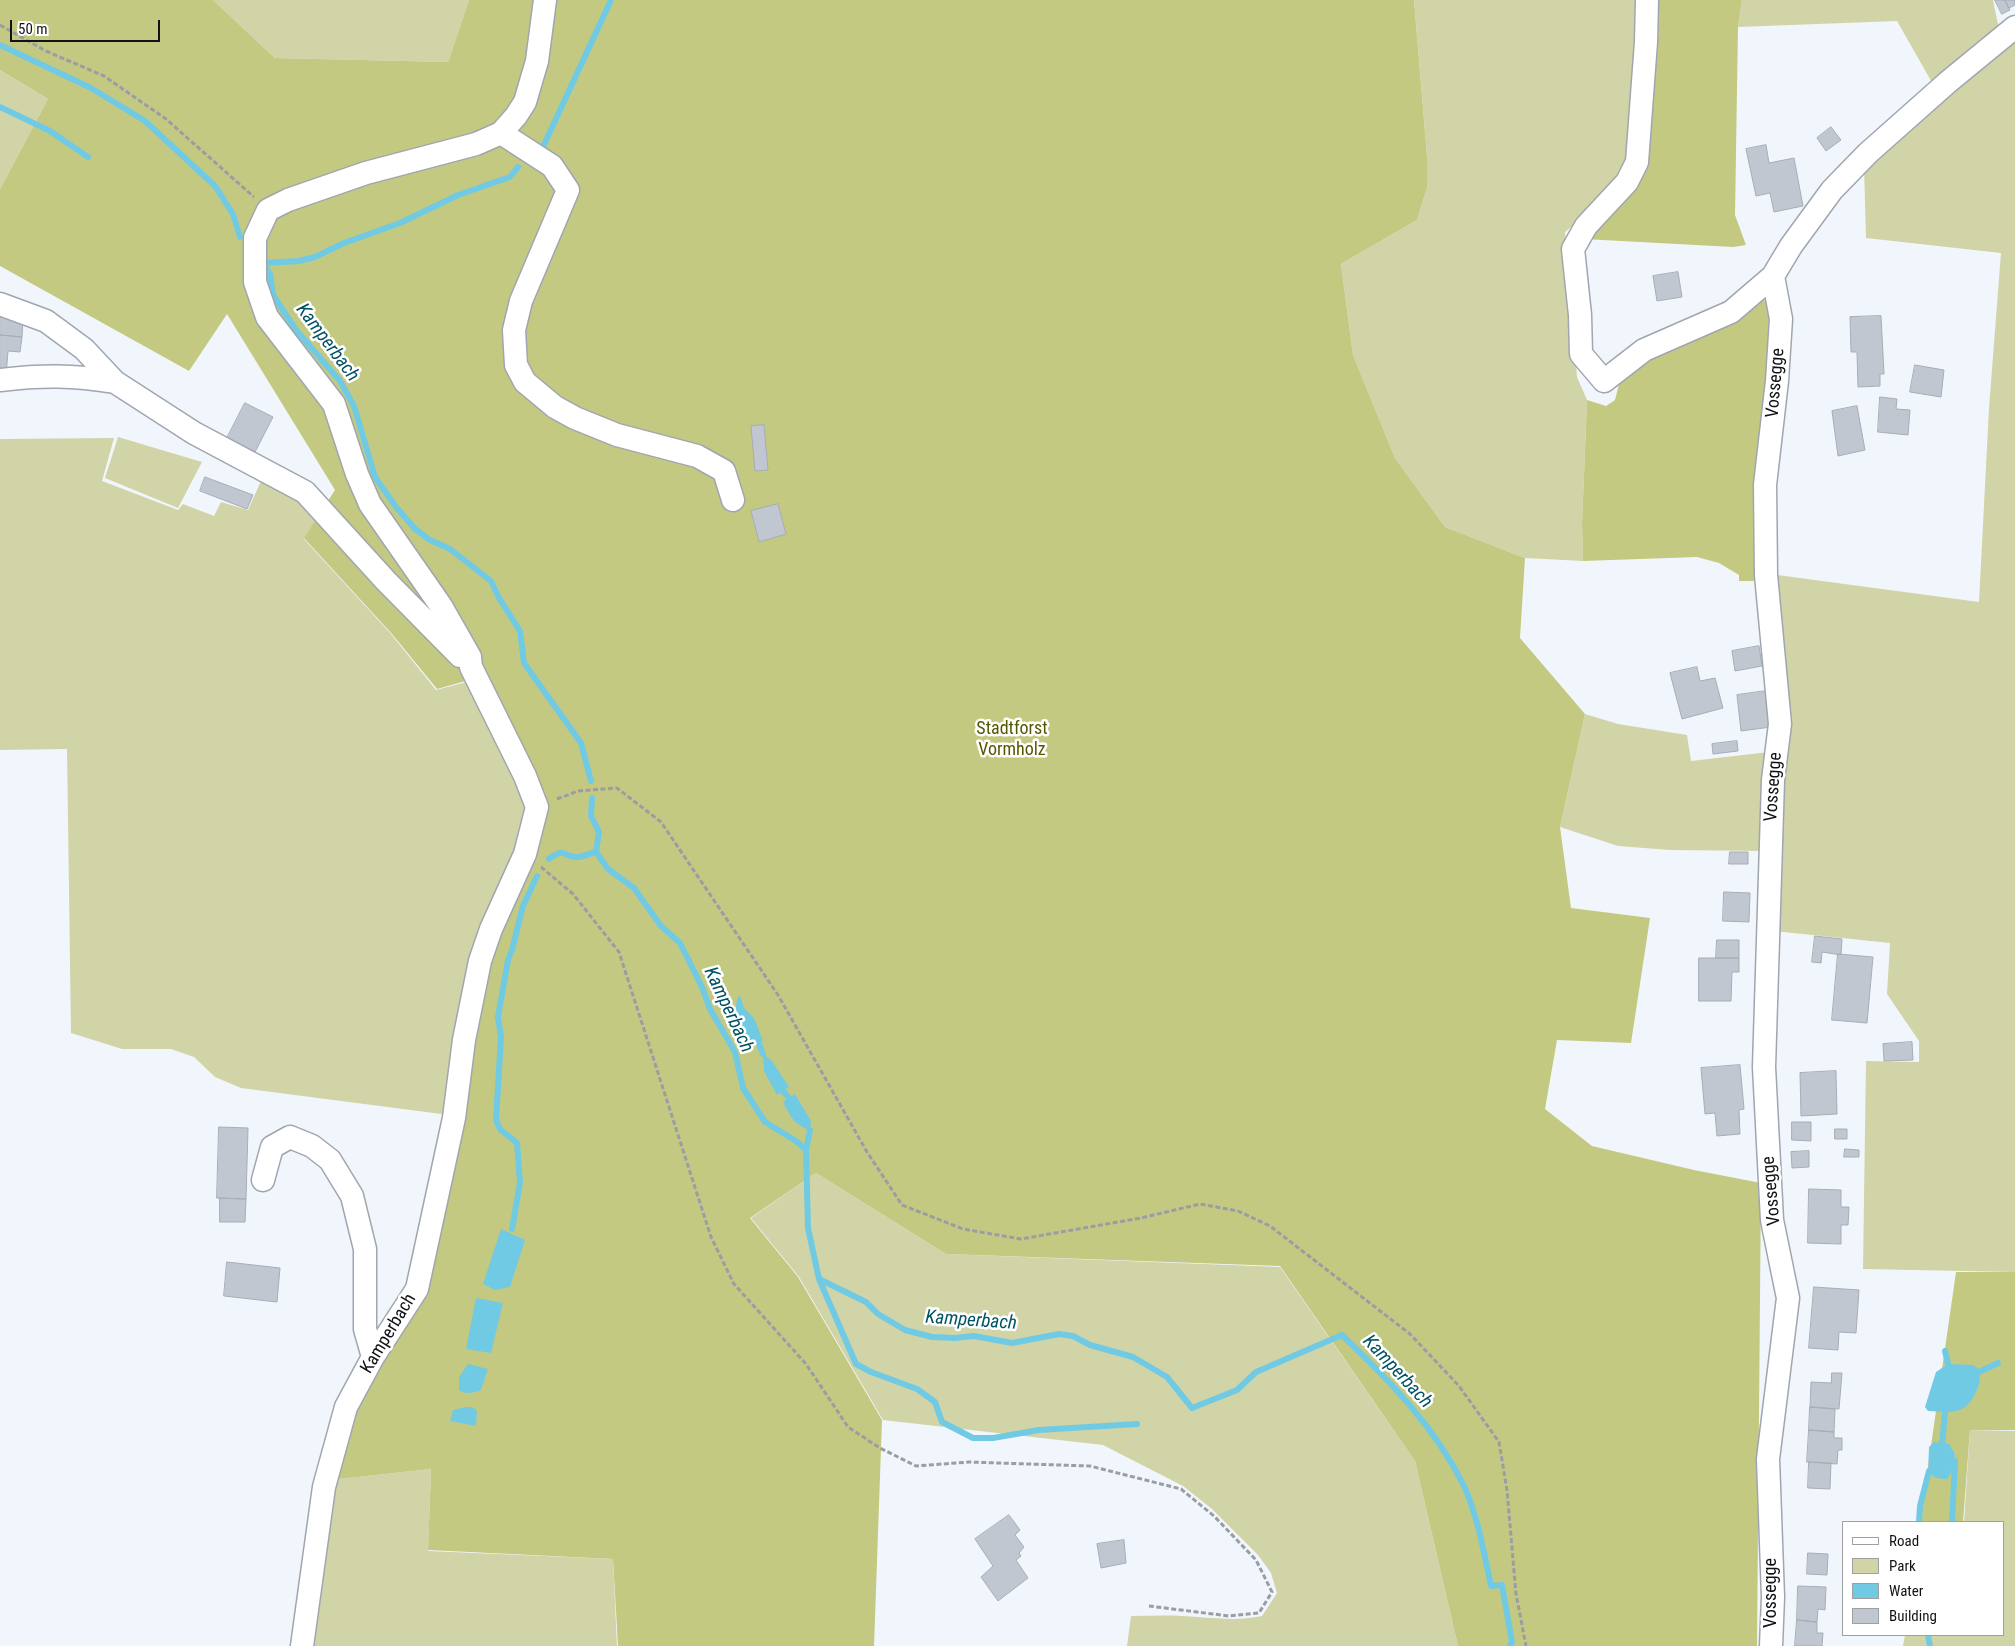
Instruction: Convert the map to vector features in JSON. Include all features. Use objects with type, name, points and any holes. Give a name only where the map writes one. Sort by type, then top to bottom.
[{"type":"street","points":[[471,668],[470,657],[441,606],[370,504],[334,404],[267,318],[255,282],[256,238],[268,210],[288,200],[366,172],[476,144],[501,133],[525,102],[536,61],[545,0]]},
{"type":"street","points":[[1647,0],[1646,42],[1637,162],[1627,182],[1586,226],[1573,248],[1580,315],[1581,354],[1604,381],[1644,350],[1731,312],[1772,276],[1791,246],[1832,190],[1862,159],[1948,82],[2015,27]]},
{"type":"street","points":[[501,133],[552,166],[568,190],[521,301],[514,330],[516,365],[525,382],[555,407],[575,418],[617,435],[697,456],[724,471],[733,500]]},
{"type":"street","name":"Vossegge","points":[[1771,1646],[1773,1597],[1768,1459],[1788,1298],[1772,1220],[1764,1068],[1773,780],[1780,724],[1766,575],[1765,485],[1777,381],[1780,319],[1772,276]]},
{"type":"street","points":[[0,304],[46,321],[84,349],[115,382],[194,434],[305,492],[386,581],[471,668],[525,776],[537,807]]},
{"type":"street","points":[[0,380],[32,376],[79,376],[115,382]]},
{"type":"street","name":"Kamperbach","points":[[302,1646],[324,1487],[346,1408],[374,1357],[417,1289],[454,1118],[464,1040],[480,961],[491,929],[525,854],[537,807]]},
{"type":"street","points":[[263,1180],[272,1147],[290,1137],[312,1146],[330,1160],[352,1196],[365,1249],[366,1329],[374,1357]]},
{"type":"path","points":[[0,25],[46,51],[104,76],[135,97],[166,119],[268,210]]},
{"type":"path","points":[[537,807],[578,791],[617,788],[661,822],[778,995],[867,1152],[902,1205],[963,1229],[1021,1239],[1141,1218],[1200,1204],[1238,1211],[1270,1226],[1410,1334],[1459,1386],[1499,1442],[1507,1490],[1516,1594],[1526,1646]]},
{"type":"path","points":[[525,854],[573,894],[620,952],[710,1238],[734,1284],[806,1364],[848,1427],[880,1448],[916,1466],[968,1462],[1090,1466],[1181,1488],[1214,1516],[1256,1560],[1272,1592],[1260,1613],[1229,1616],[1149,1606]]},
{"type":"green space","name":"Stadtforst Vormholz","points":[[0,0],[213,0],[275,58],[448,62],[469,0],[1414,0],[1427,156],[1427,188],[1417,220],[1341,264],[1353,355],[1395,458],[1445,527],[1525,558],[1520,638],[1585,714],[1560,827],[1571,908],[1650,918],[1631,1043],[1557,1040],[1545,1109],[1592,1146],[1694,1170],[1761,1183],[1757,1646],[1458,1646],[1415,1461],[1280,1266],[946,1254],[816,1173],[750,1218],[798,1277],[882,1420],[874,1646],[618,1646],[613,1559],[428,1550],[431,1469],[330,1480],[347,1415],[420,1291],[483,963],[541,804],[480,677],[437,689],[392,634],[304,538],[335,490],[227,314],[189,371],[0,266],[0,189],[48,99],[0,70]]},
{"type":"green space","points":[[213,0],[469,0],[448,62],[275,58]]},
{"type":"green space","points":[[1414,0],[1642,0],[1629,159],[1622,177],[1594,208],[1565,232],[1577,377],[1587,400],[1582,524],[1583,561],[1525,558],[1445,527],[1395,458],[1353,355],[1341,264],[1417,220],[1427,188],[1427,156]]},
{"type":"green space","points":[[1655,0],[1742,0],[1738,27],[1735,215],[1746,245],[1733,247],[1584,239],[1635,190],[1643,163]]},
{"type":"green space","points":[[1742,0],[1993,0],[2000,34],[1934,86],[1897,21],[1738,27]]},
{"type":"green space","points":[[2015,35],[2015,1272],[1863,1269],[1866,1061],[1919,1062],[1919,1041],[1887,994],[1890,943],[1774,931],[1770,574],[1979,602],[1989,408],[2001,253],[1866,238],[1864,166]]},
{"type":"green space","points":[[0,70],[48,99],[0,189]]},
{"type":"green space","points":[[1763,299],[1774,312],[1760,581],[1739,581],[1739,575],[1719,563],[1697,557],[1583,561],[1582,524],[1587,400],[1606,406],[1615,400],[1619,384],[1628,373],[1666,348]]},
{"type":"green space","points":[[118,437],[202,462],[178,508],[105,478]]},
{"type":"green space","points":[[114,438],[102,481],[178,510],[183,504],[214,516],[221,502],[248,510],[261,481],[323,509],[304,539],[391,634],[436,690],[474,680],[527,798],[524,823],[449,1115],[241,1088],[215,1077],[194,1057],[171,1049],[122,1049],[71,1033],[67,749],[0,750],[0,439]]},
{"type":"green space","points":[[1585,714],[1618,724],[1687,735],[1691,761],[1769,752],[1765,851],[1670,850],[1618,846],[1560,827]]},
{"type":"green space","points":[[816,1173],[946,1254],[1280,1267],[1415,1461],[1458,1646],[1127,1646],[1131,1616],[1232,1619],[1262,1616],[1277,1593],[1271,1573],[1258,1555],[1212,1509],[1183,1486],[1103,1445],[883,1420],[799,1277],[751,1218]]},
{"type":"green space","points":[[1956,1272],[2015,1272],[2015,1430],[1970,1430],[1963,1521],[1920,1521]]},
{"type":"green space","points":[[1970,1430],[2015,1431],[2015,1646],[1903,1646],[1905,1636],[2005,1636],[2005,1521],[1964,1521]]},
{"type":"green space","points":[[431,1469],[428,1551],[613,1559],[617,1646],[307,1646],[330,1480]]},
{"type":"water","points":[[740,995],[744,1008],[754,1018],[763,1041],[754,1046],[742,1027],[737,1014],[737,1001]]},
{"type":"water","points":[[763,1054],[772,1061],[789,1087],[777,1095],[764,1071]]},
{"type":"water","points":[[795,1094],[811,1121],[810,1130],[800,1126],[793,1119],[783,1102]]},
{"type":"water","points":[[501,1229],[525,1240],[510,1287],[495,1290],[483,1284]]},
{"type":"water","points":[[476,1298],[503,1303],[491,1353],[466,1349]]},
{"type":"water","points":[[468,1364],[488,1369],[481,1390],[465,1393],[459,1390],[459,1377]]},
{"type":"water","points":[[1948,1364],[1973,1365],[1978,1368],[1980,1378],[1977,1390],[1971,1401],[1961,1409],[1950,1412],[1928,1411],[1925,1407],[1936,1372]]},
{"type":"water","points":[[472,1407],[477,1411],[476,1426],[450,1421],[453,1410]]},
{"type":"water","points":[[1934,1442],[1949,1444],[1955,1454],[1951,1473],[1947,1479],[1934,1477],[1929,1470],[1929,1447]]},
{"type":"building","points":[[1995,0],[2005,0],[2010,10],[2002,14]]},
{"type":"building","points":[[2005,0],[2015,0],[2015,5],[2009,8]]},
{"type":"building","points":[[1831,127],[1841,140],[1826,151],[1817,138]]},
{"type":"building","points":[[1766,145],[1769,163],[1794,158],[1803,206],[1774,212],[1770,193],[1756,196],[1746,149]]},
{"type":"building","points":[[1678,272],[1682,297],[1657,301],[1653,276]]},
{"type":"building","points":[[1881,316],[1884,374],[1880,374],[1880,386],[1858,387],[1857,352],[1851,352],[1850,317]]},
{"type":"building","points":[[0,317],[23,319],[22,337],[0,335]]},
{"type":"building","points":[[0,335],[22,337],[20,352],[8,351],[6,376],[0,376]]},
{"type":"building","points":[[1915,365],[1944,370],[1941,397],[1910,392]]},
{"type":"building","points":[[1880,397],[1897,399],[1896,409],[1910,410],[1908,435],[1878,432]]},
{"type":"building","points":[[245,403],[273,417],[255,452],[227,438]]},
{"type":"building","points":[[1857,406],[1865,450],[1838,456],[1832,411]]},
{"type":"building","points":[[764,425],[768,470],[755,471],[751,426]]},
{"type":"building","points":[[205,477],[253,495],[247,509],[200,491]]},
{"type":"building","points":[[778,504],[786,534],[759,542],[751,511]]},
{"type":"building","points":[[1759,646],[1762,666],[1735,671],[1732,651]]},
{"type":"building","points":[[1697,667],[1700,681],[1715,678],[1723,708],[1682,719],[1670,673]]},
{"type":"building","points":[[1766,691],[1771,727],[1741,731],[1737,695]]},
{"type":"building","points":[[1737,741],[1738,751],[1713,754],[1712,744]]},
{"type":"building","points":[[1730,852],[1748,852],[1748,864],[1729,864]]},
{"type":"building","points":[[1724,892],[1750,893],[1749,922],[1723,921]]},
{"type":"building","points":[[1815,936],[1842,939],[1841,955],[1822,952],[1821,963],[1812,962]]},
{"type":"building","points":[[1717,940],[1739,940],[1739,958],[1716,958]]},
{"type":"building","points":[[1838,954],[1873,957],[1867,1023],[1832,1020]]},
{"type":"building","points":[[1699,958],[1739,958],[1739,972],[1732,972],[1731,1001],[1699,1001]]},
{"type":"building","points":[[1912,1042],[1913,1060],[1884,1061],[1883,1044]]},
{"type":"building","points":[[1740,1065],[1744,1109],[1739,1110],[1740,1134],[1717,1136],[1715,1113],[1705,1114],[1701,1068]]},
{"type":"building","points":[[1836,1071],[1837,1114],[1801,1116],[1800,1073]]},
{"type":"building","points":[[1792,1122],[1811,1122],[1811,1141],[1792,1140]]},
{"type":"building","points":[[219,1127],[248,1128],[246,1199],[217,1198]]},
{"type":"building","points":[[1835,1129],[1847,1129],[1847,1139],[1835,1139]]},
{"type":"building","points":[[1845,1149],[1859,1150],[1859,1157],[1844,1157]]},
{"type":"building","points":[[1809,1151],[1809,1167],[1792,1168],[1791,1152]]},
{"type":"building","points":[[1809,1189],[1841,1190],[1841,1207],[1849,1207],[1848,1225],[1841,1225],[1841,1244],[1808,1243]]},
{"type":"building","points":[[220,1198],[246,1199],[245,1222],[220,1222]]},
{"type":"building","points":[[227,1262],[280,1268],[277,1302],[224,1296]]},
{"type":"building","points":[[1814,1287],[1859,1290],[1856,1333],[1839,1332],[1838,1350],[1809,1348]]},
{"type":"building","points":[[1832,1373],[1842,1373],[1839,1409],[1810,1407],[1811,1382],[1831,1383]]},
{"type":"building","points":[[1810,1407],[1835,1409],[1834,1432],[1809,1430]]},
{"type":"building","points":[[1809,1430],[1834,1432],[1834,1438],[1842,1438],[1842,1450],[1838,1450],[1837,1464],[1807,1462]]},
{"type":"building","points":[[1809,1462],[1831,1463],[1830,1489],[1808,1488]]},
{"type":"building","points":[[1009,1515],[1020,1530],[1015,1535],[1024,1547],[1019,1553],[1021,1556],[1016,1560],[1028,1578],[998,1601],[981,1577],[993,1566],[975,1539]]},
{"type":"building","points":[[1124,1540],[1126,1563],[1101,1568],[1097,1544]]},
{"type":"building","points":[[1808,1553],[1828,1554],[1827,1575],[1807,1574]]},
{"type":"building","points":[[1798,1586],[1826,1587],[1825,1610],[1818,1609],[1817,1622],[1797,1620]]},
{"type":"building","points":[[1797,1620],[1817,1622],[1817,1633],[1823,1633],[1822,1646],[1795,1646]]},
{"type":"waterway","points":[[542,149],[611,0]]},
{"type":"waterway","name":"Kamperbach","points":[[0,45],[91,88],[145,121],[215,186],[233,214],[240,237]]},
{"type":"waterway","points":[[0,107],[50,131],[88,157]]},
{"type":"waterway","name":"Kamperbach","points":[[518,167],[510,177],[458,195],[400,223],[344,243],[315,257],[299,261],[263,263],[270,274],[273,295],[296,330],[340,381],[354,406],[375,477],[396,507],[415,529],[430,540],[450,549],[491,581],[499,598],[520,631],[524,663],[581,743],[591,781]]},
{"type":"waterway","name":"Kamperbach","points":[[592,798],[591,816],[599,832],[596,852],[608,869],[634,888],[661,926],[680,943],[702,987],[710,1009],[735,1052],[743,1088],[765,1122],[796,1141],[806,1150],[808,1228],[819,1279],[866,1302],[878,1314],[905,1330],[932,1337],[955,1338],[974,1336],[1012,1343],[1059,1334],[1073,1336],[1090,1345],[1133,1357],[1167,1377],[1192,1408],[1237,1390],[1256,1372],[1342,1335],[1410,1405],[1439,1444],[1464,1486],[1480,1535],[1491,1586],[1502,1585],[1512,1642],[1510,1646]]},
{"type":"waterway","points":[[549,859],[558,853],[578,857],[596,852]]},
{"type":"waterway","points":[[512,1229],[520,1183],[517,1143],[500,1129],[496,1120],[501,1037],[498,1017],[508,960],[523,906],[537,876]]},
{"type":"waterway","points":[[759,1044],[763,1054]]},
{"type":"waterway","points":[[783,1091],[789,1098]]},
{"type":"waterway","points":[[806,1150],[810,1130]]},
{"type":"waterway","points":[[819,1279],[856,1364],[871,1372],[917,1389],[935,1402],[942,1422],[973,1438],[993,1438],[1039,1430],[1137,1424]]},
{"type":"waterway","points":[[1945,1351],[1948,1364]]},
{"type":"waterway","points":[[1979,1372],[1998,1363]]},
{"type":"waterway","points":[[1942,1444],[1945,1412]]},
{"type":"waterway","points":[[1952,1521],[1955,1461]]},
{"type":"waterway","points":[[1919,1521],[1920,1506],[1929,1471]]},
{"type":"waterway","points":[[1928,1636],[1930,1646]]}]
